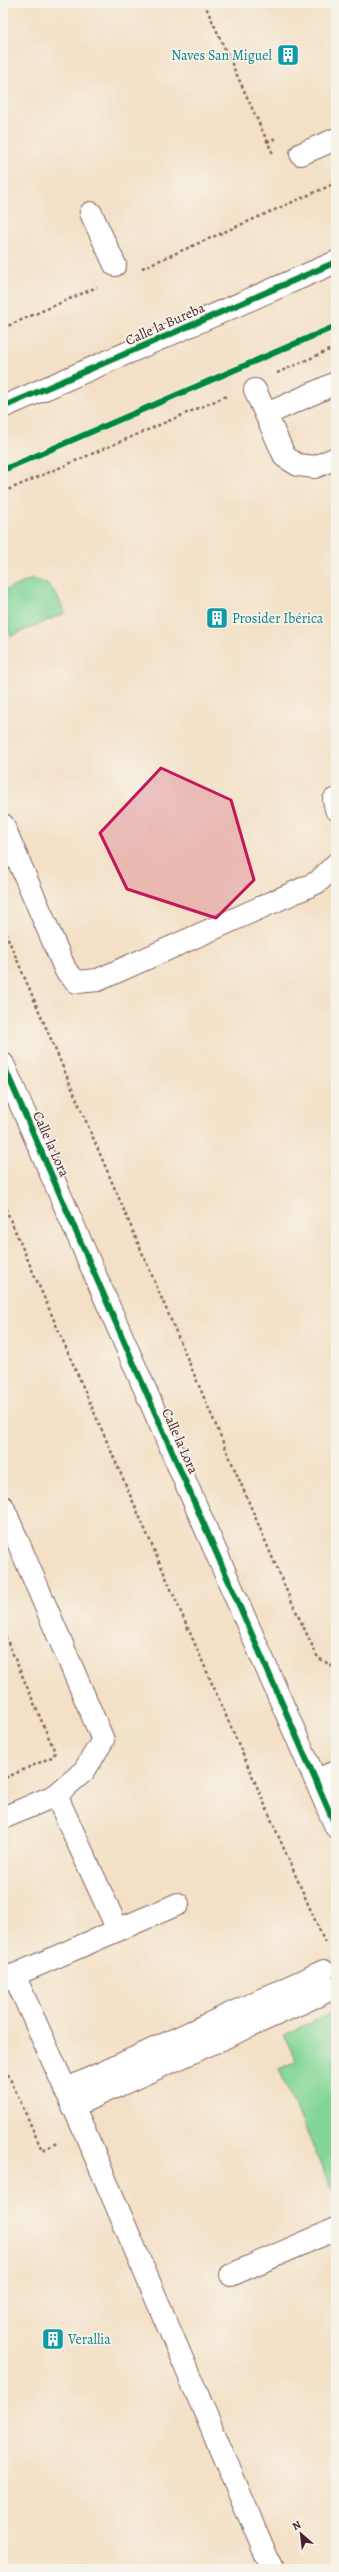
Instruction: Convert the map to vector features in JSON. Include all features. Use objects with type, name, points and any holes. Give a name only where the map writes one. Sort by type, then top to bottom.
[{"type":"street","points":[[301,154],[336,139]]},
{"type":"street","points":[[91,214],[124,268]]},
{"type":"street","name":"Calle la Bureba","points":[[3,407],[336,262]]},
{"type":"street","points":[[267,414],[336,383]]},
{"type":"street","points":[[255,390],[285,457],[298,465],[315,467],[336,458]]},
{"type":"street","points":[[3,825],[66,971],[77,982],[98,980],[318,882],[336,864]]},
{"type":"street","name":"Calle la Lora","points":[[3,1064],[336,1827]]},
{"type":"street","points":[[3,1507],[103,1740],[84,1771],[56,1795],[3,1818]]},
{"type":"street","points":[[316,1780],[336,1772]]},
{"type":"street","points":[[56,1795],[118,1930]]},
{"type":"street","points":[[178,1904],[8,1978],[69,2098],[272,2569]]},
{"type":"street","points":[[69,2098],[328,1980]]},
{"type":"street","points":[[231,2275],[336,2229]]},
{"type":"path","points":[[204,3],[276,160]]},
{"type":"path","points":[[124,268],[336,183]]},
{"type":"path","points":[[3,328],[98,287]]},
{"type":"path","points":[[274,375],[336,347]]},
{"type":"path","points":[[3,492],[232,393]]},
{"type":"path","points":[[3,927],[288,1594],[318,1658],[336,1668]]},
{"type":"path","points":[[3,1202],[326,1945]]},
{"type":"path","points":[[3,1631],[55,1752],[54,1756],[3,1779]]},
{"type":"highlighted area","points":[[161,768],[231,800],[254,880],[216,918],[127,889],[100,833]]},
{"type":"green space","points":[[32,579],[50,586],[57,595],[65,613],[11,636],[3,619],[3,591]]},
{"type":"green space","points":[[336,2011],[336,2199],[279,2069],[296,2061],[284,2035]]},
{"type":"cycle path","points":[[3,407],[336,262]]},
{"type":"cycle path","points":[[3,470],[336,326]]},
{"type":"cycle path","points":[[3,1064],[336,1827]]},
{"type":"place","name":"Naves San Miguel","points":[[288,55]]},
{"type":"place","name":"Prosider Ibérica","points":[[217,618]]},
{"type":"place","name":"Verallia","points":[[53,2339]]}]
